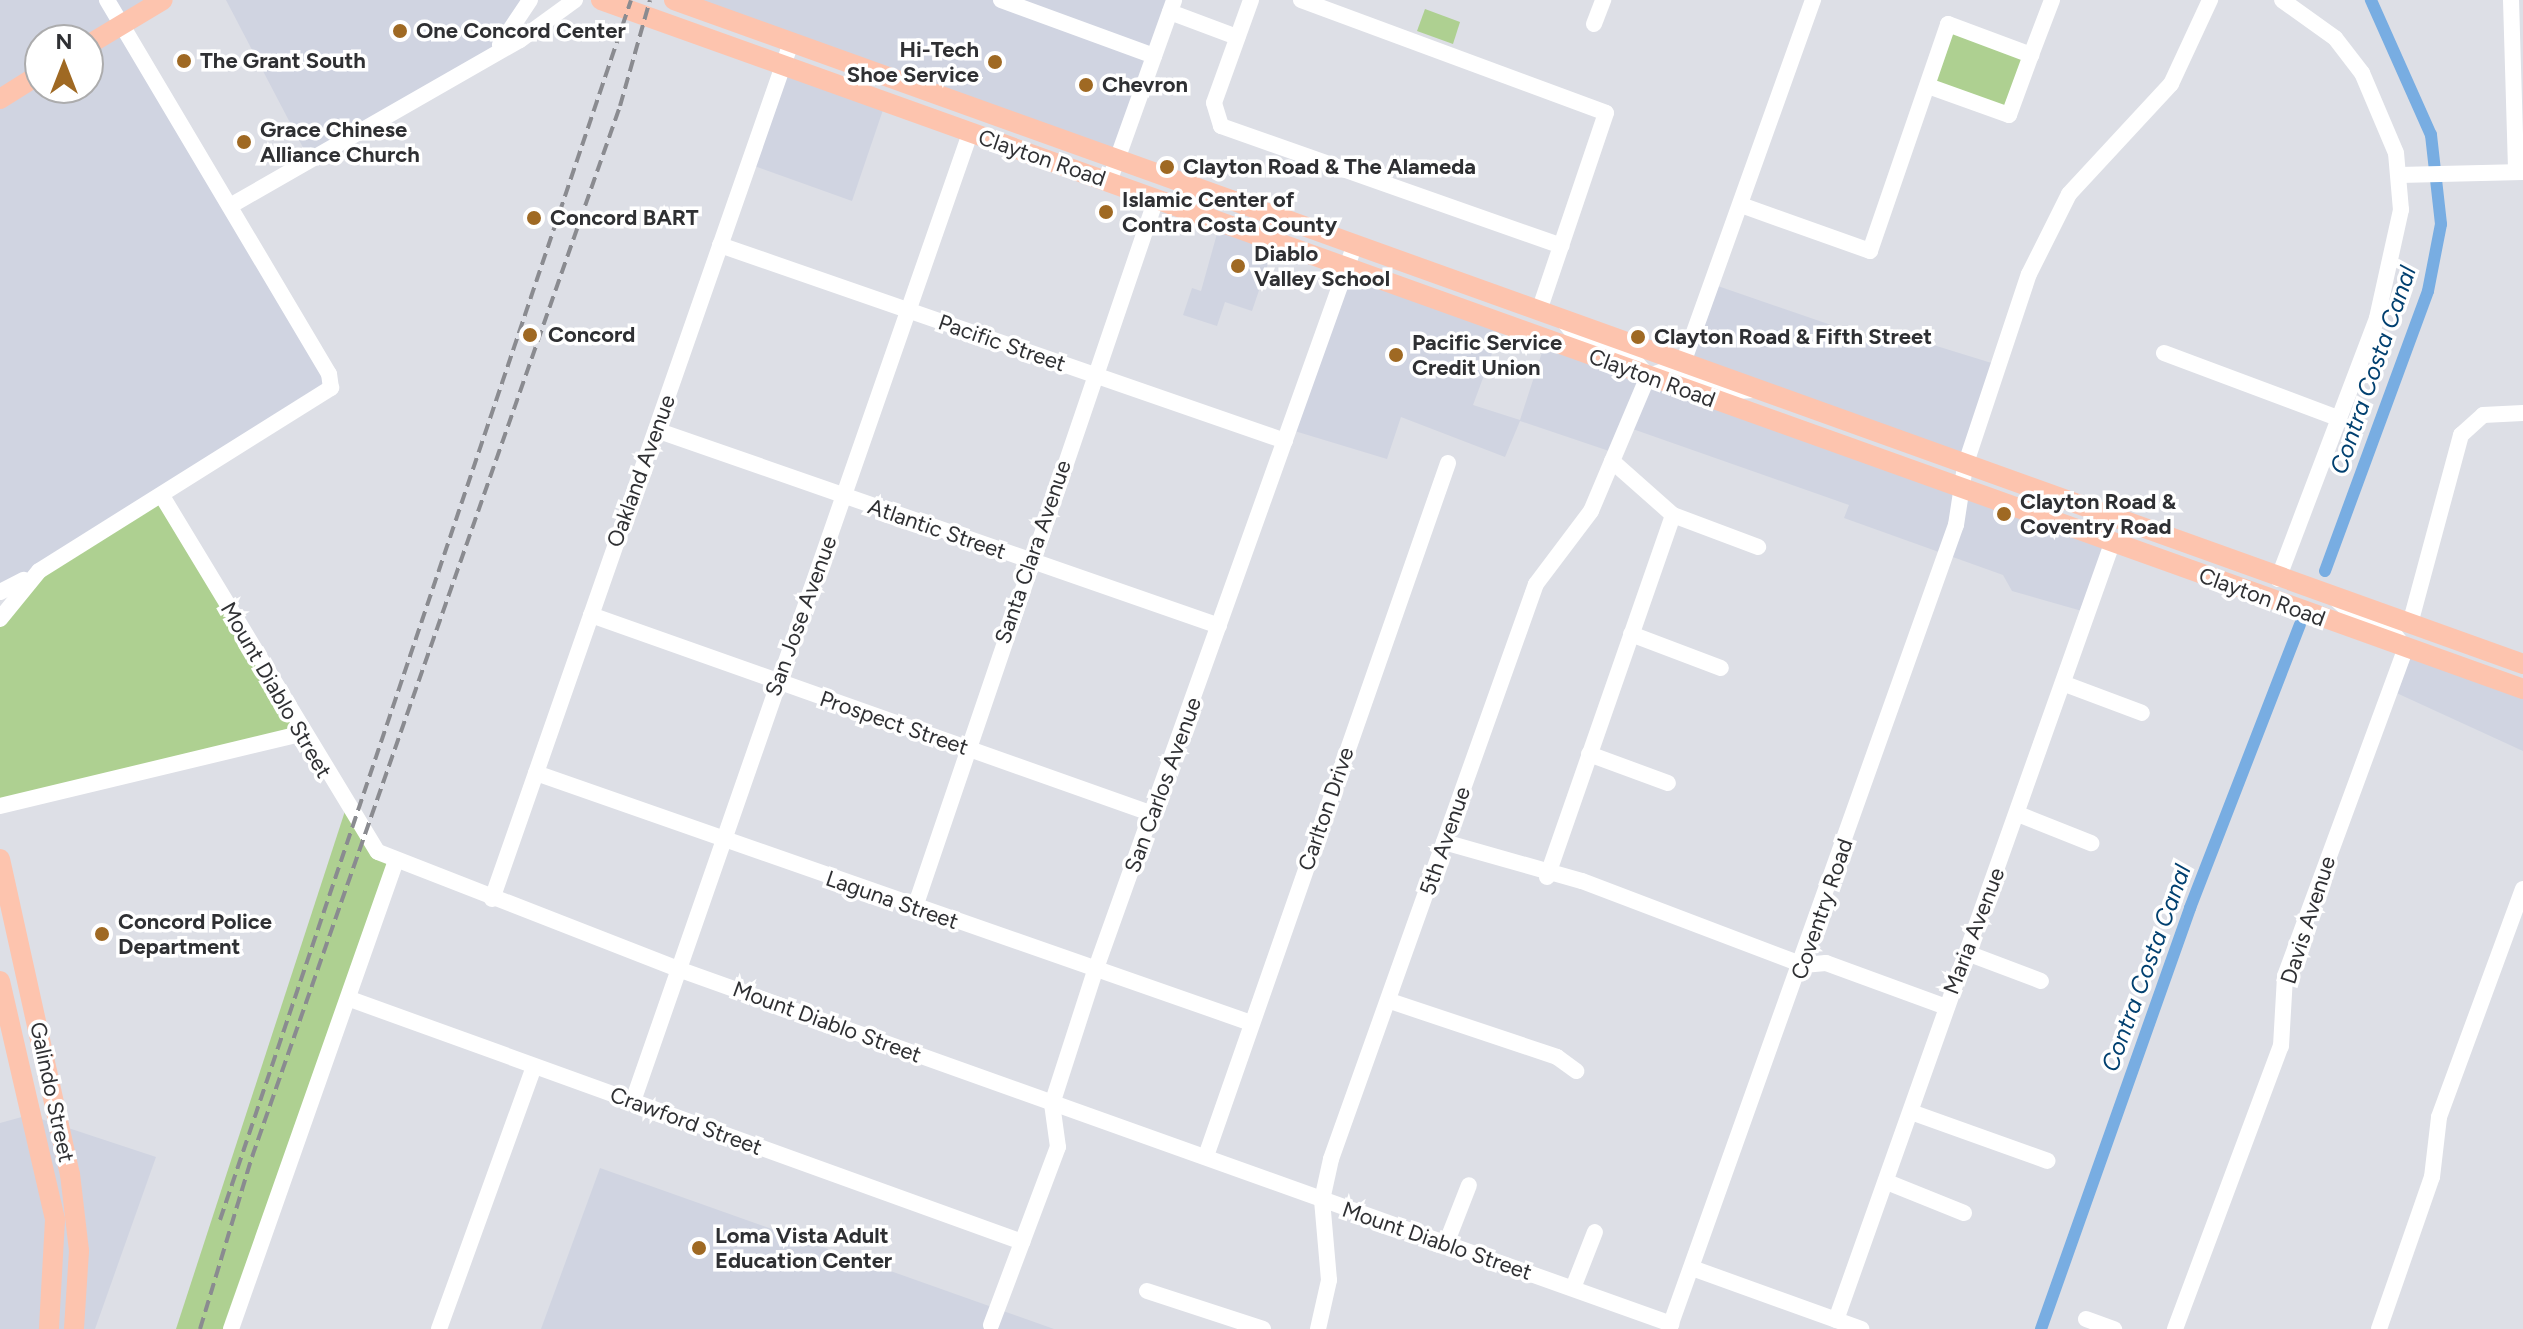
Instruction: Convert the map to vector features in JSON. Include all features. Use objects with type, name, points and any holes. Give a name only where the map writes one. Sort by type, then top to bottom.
[{"type":"main road","points":[[104,36],[163,0]]},
{"type":"main road","name":"Clayton Road","points":[[601,0],[622,4],[782,68],[1648,376],[2278,579],[2523,664]]},
{"type":"main road","name":"Clayton Road","points":[[674,0],[1755,389],[2113,541],[2405,649],[2523,689]]},
{"type":"main road","points":[[0,99],[24,84]]},
{"type":"main road","name":"Galindo Street","points":[[0,859],[6,906],[48,1074],[79,1251],[74,1329]]},
{"type":"main road","name":"Galindo Street","points":[[0,981],[55,1220],[49,1329]]},
{"type":"main road","points":[[14,1039],[30,1044],[48,1074]]},
{"type":"street","points":[[0,592],[162,496],[331,388],[329,374],[107,0]]},
{"type":"street","points":[[500,45],[530,0]]},
{"type":"street","points":[[230,206],[500,45],[520,40],[575,0]]},
{"type":"street","points":[[1001,0],[1154,56]]},
{"type":"street","points":[[1251,0],[1214,103],[1221,126],[1562,246]]},
{"type":"street","points":[[1301,0],[1606,113],[1539,311]]},
{"type":"street","points":[[1594,24],[1603,0]]},
{"type":"street","points":[[1683,363],[1813,0]]},
{"type":"street","points":[[1928,86],[2009,115],[2052,0]]},
{"type":"street","name":"Coventry Road","points":[[1670,1326],[1803,965],[2053,218],[2171,84],[2210,0]]},
{"type":"street","points":[[2278,579],[2393,270],[2399,175],[2362,73],[2335,38],[2282,0]]},
{"type":"street","points":[[2399,175],[2520,172],[2511,0]]},
{"type":"street","points":[[1109,182],[1172,6],[1237,37]]},
{"type":"street","points":[[1741,205],[1870,251],[1948,24],[2031,55]]},
{"type":"street","name":"Oakland Avenue","points":[[492,899],[791,43]]},
{"type":"street","name":"San Jose Avenue","points":[[633,1101],[970,133]]},
{"type":"street","name":"Santa Clara Avenue","points":[[915,907],[965,748],[1156,199]]},
{"type":"street","name":"Pacific Street","points":[[720,245],[1285,441]]},
{"type":"street","name":"San Carlos Avenue","points":[[991,1325],[1058,1147],[1052,1104],[1095,971],[1354,247]]},
{"type":"street","points":[[1563,320],[1578,339],[1634,360],[1648,376],[1667,370],[1725,392],[1755,389]]},
{"type":"street","points":[[2164,353],[2338,418]]},
{"type":"street","name":"5th Avenue","points":[[1318,1329],[1329,1280],[1322,1200],[1444,842],[1536,584],[1591,511],[1648,376]]},
{"type":"street","points":[[2410,624],[2461,435],[2483,415],[2523,413]]},
{"type":"street","name":"Atlantic Street","points":[[656,430],[1219,626]]},
{"type":"street","points":[[1612,461],[1673,515],[1758,547]]},
{"type":"street","name":"Carlton Drive","points":[[1206,1156],[1448,463]]},
{"type":"street","name":"Mount Diablo Street","points":[[162,496],[301,734],[378,852],[678,969],[1573,1288],[1670,1326]]},
{"type":"street","points":[[1547,877],[1673,515]]},
{"type":"street","name":"Maria Avenue","points":[[1836,1320],[1946,1007],[2065,684],[2113,541]]},
{"type":"street","points":[[0,619],[39,571]]},
{"type":"street","points":[[2336,599],[2357,618],[2392,631],[2405,649],[2417,641],[2467,659],[2500,656]]},
{"type":"street","name":"Prospect Street","points":[[591,615],[1153,814]]},
{"type":"street","points":[[1631,634],[1721,668]]},
{"type":"street","name":"Davis Avenue","points":[[2175,1329],[2281,1046],[2285,976],[2405,649]]},
{"type":"street","points":[[2065,684],[2142,713]]},
{"type":"street","points":[[0,806],[301,734]]},
{"type":"street","points":[[1589,754],[1668,783]]},
{"type":"street","name":"Laguna Street","points":[[536,773],[722,843],[1251,1023]]},
{"type":"street","points":[[2018,814],[2091,843]]},
{"type":"street","points":[[1444,842],[1547,877],[1582,881],[1803,965],[1826,963],[1946,1007]]},
{"type":"street","points":[[231,1329],[350,999],[396,860]]},
{"type":"street","points":[[2379,1329],[2432,1177],[2439,1117],[2523,889]]},
{"type":"street","points":[[1967,953],[2041,981]]},
{"type":"street","name":"Crawford Street","points":[[350,999],[533,1069],[633,1101],[1022,1242]]},
{"type":"street","points":[[1390,1001],[1557,1057],[1576,1071]]},
{"type":"street","points":[[439,1329],[533,1069]]},
{"type":"street","points":[[1911,1112],[2048,1161]]},
{"type":"street","points":[[1887,1182],[1964,1213]]},
{"type":"street","points":[[1446,1244],[1469,1185]]},
{"type":"street","points":[[1573,1288],[1595,1232]]},
{"type":"street","points":[[1692,1268],[1861,1329]]},
{"type":"street","points":[[1147,1291],[1263,1329]]},
{"type":"street","points":[[2086,1319],[2114,1329]]},
{"type":"shaded area","points":[[0,0],[163,0],[122,25],[331,388],[0,592]]},
{"type":"shaded area","points":[[226,0],[530,0],[500,45],[309,159]]},
{"type":"shaded area","points":[[674,0],[1174,0],[1116,160]]},
{"type":"shaded area","points":[[782,68],[885,104],[852,201],[749,164]]},
{"type":"shaded area","name":"Diablo Valley School","points":[[1220,223],[1275,243],[1252,311],[1225,302],[1217,326],[1183,315],[1192,288],[1201,291]]},
{"type":"shaded area","points":[[1346,269],[1503,324],[1473,405],[1520,420],[1546,340],[2113,541],[2089,613],[2012,591],[2003,575],[1844,518],[1849,505],[1627,427],[1615,453],[1520,421],[1505,457],[1401,417],[1387,459],[1288,429]]},
{"type":"shaded area","points":[[1712,284],[1895,347],[1901,335],[1998,365],[1965,466],[1683,363]]},
{"type":"shaded area","points":[[2405,649],[2523,689],[2523,751],[2390,690]]},
{"type":"shaded area","points":[[29,1115],[156,1157],[95,1329],[0,1329],[0,1123]]},
{"type":"shaded area","name":"Loma Vista Adult Education Center","points":[[600,1168],[1054,1329],[541,1329]]},
{"type":"green space","points":[[1425,9],[1460,22],[1453,44],[1417,31]]},
{"type":"green space","points":[[1948,24],[2031,55],[2009,115],[1928,86]]},
{"type":"green space","points":[[162,496],[301,734],[0,806],[0,619],[16,594]]},
{"type":"green space","points":[[346,808],[396,860],[231,1329],[176,1329]]},
{"type":"waterway","name":"Contra Costa Canal","points":[[2325,571],[2428,291],[2441,224],[2431,135],[2371,0]]},
{"type":"waterway","name":"Contra Costa Canal","points":[[2041,1329],[2190,908],[2300,625]]},
{"type":"railway","points":[[220,1220],[631,0]]},
{"type":"railway","points":[[200,1329],[252,1157],[620,106],[650,0]]},
{"type":"place","name":"One Concord Center","points":[[400,31]]},
{"type":"place","name":"The Grant South","points":[[184,61]]},
{"type":"place","name":"Hi-Tech Shoe Service","points":[[995,62]]},
{"type":"place","name":"Chevron","points":[[1086,85]]},
{"type":"place","name":"Grace Chinese Alliance Church","points":[[244,142]]},
{"type":"place","name":"Clayton Road & The Alameda","points":[[1167,167]]},
{"type":"place","name":"Islamic Center of Contra Costa County","points":[[1106,212]]},
{"type":"place","name":"Concord BART","points":[[534,218]]},
{"type":"place","name":"Diablo Valley School","points":[[1238,266]]},
{"type":"place","name":"Concord","points":[[530,335]]},
{"type":"place","name":"Clayton Road & Fifth Street","points":[[1638,337]]},
{"type":"place","name":"Pacific Service Credit Union","points":[[1396,355]]},
{"type":"place","name":"Clayton Road & Coventry Road","points":[[2004,514]]},
{"type":"place","name":"Concord Police Department","points":[[102,934]]},
{"type":"place","name":"Loma Vista Adult Education Center","points":[[699,1248]]}]
